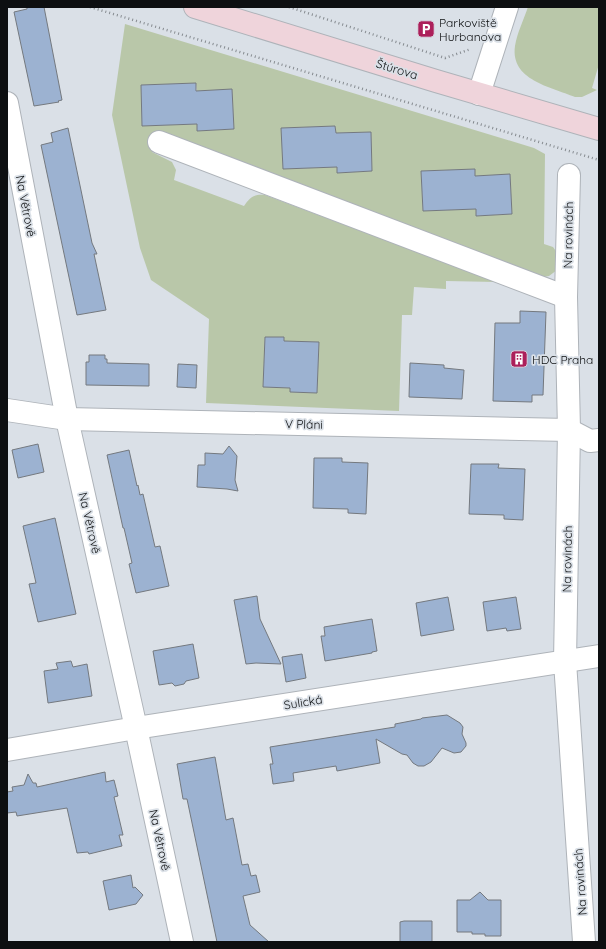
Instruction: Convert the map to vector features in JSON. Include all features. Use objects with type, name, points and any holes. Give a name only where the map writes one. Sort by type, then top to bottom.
[{"type":"street","name":"Štúrova","points":[[195,7],[599,129]]},
{"type":"street","points":[[479,94],[507,7]]},
{"type":"street","name":"Na Větrově","points":[[7,103],[66,419],[136,728],[182,942]]},
{"type":"street","points":[[159,142],[566,297]]},
{"type":"street","name":"Na rovinách","points":[[569,175],[566,297],[569,430],[565,662],[584,942]]},
{"type":"street","name":"V Pláni","points":[[7,410],[66,419],[569,430],[590,441],[599,440]]},
{"type":"street","name":"Sulická","points":[[7,750],[136,728],[599,656]]},
{"type":"path","points":[[90,7],[599,160]]},
{"type":"path","points":[[289,7],[446,58],[472,48]]},
{"type":"green space","points":[[528,7],[599,7],[599,64],[592,88],[597,90],[582,97],[575,97],[534,80],[525,74],[519,67],[515,58],[515,46]]},
{"type":"green space","points":[[125,24],[534,148],[545,154],[544,244],[553,247],[558,254],[557,270],[549,276],[543,277],[159,134],[152,152],[172,162],[176,170],[174,180],[244,206],[248,200],[253,197],[265,195],[497,282],[446,281],[446,289],[414,287],[412,315],[402,315],[399,411],[206,403],[209,319],[151,280],[140,248],[112,115]],"holes":[[[196,83],[197,91],[232,90],[234,129],[198,131],[197,124],[142,126],[141,85]],[[335,126],[336,133],[371,132],[372,171],[337,173],[337,167],[283,169],[282,128]],[[475,169],[475,176],[510,175],[512,214],[476,216],[476,209],[423,211],[421,171]],[[265,337],[283,337],[284,341],[319,342],[317,393],[290,392],[290,388],[263,387]]]},
{"type":"building","points":[[27,7],[44,7],[62,100],[58,101],[59,102],[34,106],[14,12],[27,9]]},
{"type":"building","points":[[196,83],[196,91],[232,89],[234,129],[197,131],[197,124],[142,126],[141,85]]},
{"type":"building","points":[[335,126],[336,133],[371,132],[372,171],[337,173],[337,167],[283,169],[281,128]]},
{"type":"building","points":[[68,128],[92,243],[97,254],[94,254],[106,310],[77,315],[41,145],[53,142],[51,133]]},
{"type":"building","points":[[475,169],[475,176],[510,174],[512,214],[476,216],[476,209],[423,211],[421,171]]},
{"type":"building","name":"HDC Praha","points":[[520,311],[546,312],[543,395],[532,395],[532,402],[493,401],[495,323],[520,323]]},
{"type":"building","points":[[265,337],[284,337],[284,341],[319,342],[317,393],[290,392],[290,388],[263,387]]},
{"type":"building","points":[[89,355],[105,355],[107,363],[149,364],[149,386],[86,385],[86,362],[89,362]]},
{"type":"building","points":[[410,363],[444,365],[444,368],[464,370],[462,399],[409,397]]},
{"type":"building","points":[[178,364],[197,365],[196,388],[177,387]]},
{"type":"building","points":[[38,444],[44,472],[18,478],[12,450]]},
{"type":"building","points":[[229,446],[237,456],[235,480],[238,491],[197,487],[198,465],[205,465],[205,453],[223,454]]},
{"type":"building","points":[[129,450],[137,486],[138,485],[140,495],[143,494],[155,547],[160,546],[169,586],[136,593],[129,564],[132,563],[107,455]]},
{"type":"building","points":[[314,458],[342,458],[342,462],[368,463],[366,514],[348,513],[348,509],[313,508]]},
{"type":"building","points":[[471,464],[499,464],[498,468],[525,469],[523,520],[504,519],[504,515],[469,514]]},
{"type":"building","points":[[55,518],[76,614],[38,622],[29,584],[36,583],[23,526]]},
{"type":"building","points":[[257,596],[260,619],[281,664],[246,664],[234,600]]},
{"type":"building","points":[[448,597],[454,630],[421,636],[416,603]]},
{"type":"building","points":[[516,597],[521,629],[507,631],[506,628],[487,631],[483,602]]},
{"type":"building","points":[[372,619],[377,651],[325,661],[321,636],[325,636],[324,627]]},
{"type":"building","points":[[193,644],[199,678],[186,681],[184,684],[175,686],[172,683],[159,685],[153,651]]},
{"type":"building","points":[[302,654],[306,678],[286,682],[282,657]]},
{"type":"building","points":[[71,661],[73,667],[87,664],[92,696],[48,703],[44,671],[58,669],[56,663]]},
{"type":"building","points":[[447,715],[460,723],[463,727],[462,734],[466,746],[461,752],[454,753],[442,748],[431,762],[424,766],[418,766],[413,763],[407,755],[402,754],[376,739],[380,763],[337,771],[336,766],[293,773],[294,781],[273,784],[270,764],[273,764],[270,747],[395,727],[395,724],[422,718]]},
{"type":"building","points":[[215,757],[226,820],[233,818],[242,865],[248,864],[251,876],[256,875],[260,892],[243,896],[250,925],[269,942],[217,942],[187,799],[183,799],[177,764]]},
{"type":"building","points":[[105,772],[106,782],[114,780],[118,796],[114,797],[123,835],[119,835],[122,846],[89,854],[88,852],[77,853],[67,808],[17,816],[16,812],[7,813],[7,792],[13,791],[12,787],[24,785],[28,774],[33,783],[36,783],[37,787]]},
{"type":"building","points":[[131,875],[133,888],[135,887],[143,895],[136,904],[109,910],[103,881]]},
{"type":"building","points":[[480,892],[488,900],[501,900],[501,936],[485,936],[485,934],[472,934],[472,932],[457,932],[457,900],[470,900]]},
{"type":"building","points":[[432,921],[432,942],[400,942],[400,922]]},
{"type":"place","name":"Parkoviště Hurbanova","points":[[426,29]]},
{"type":"place","name":"HDC Praha","points":[[519,359]]}]
